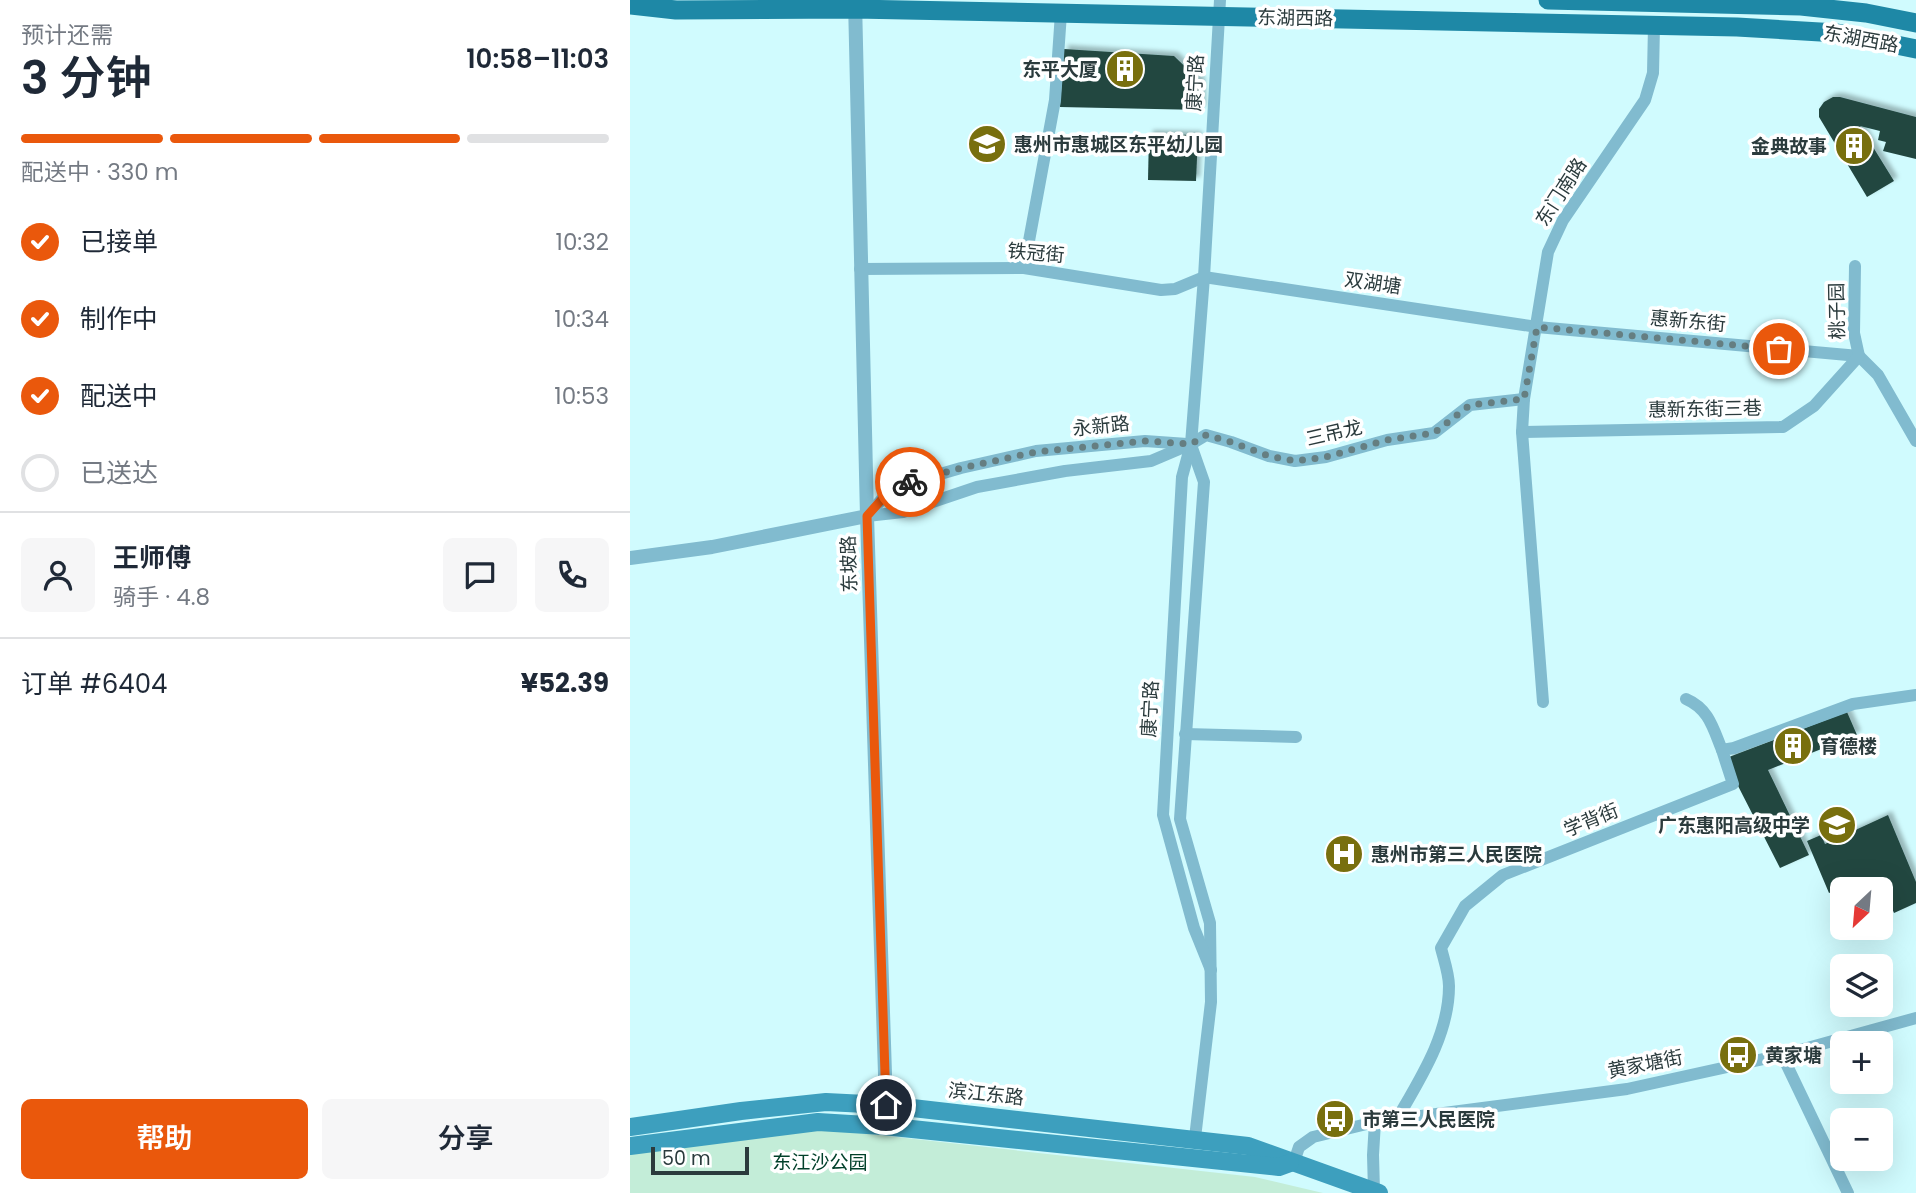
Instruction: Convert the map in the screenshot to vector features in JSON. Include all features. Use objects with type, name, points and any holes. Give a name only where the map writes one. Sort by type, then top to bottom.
[{"type":"main road","name":"东湖西路","points":[[1548,0],[1668,1],[1824,8],[1916,23]]},
{"type":"main road","name":"东湖西路","points":[[632,5],[677,10],[855,4],[1061,13],[1219,8],[1803,30],[1851,35],[1916,49]]},
{"type":"main road","name":"滨江东路","points":[[630,1127],[826,1102],[886,1105],[1248,1146],[1377,1192]]},
{"type":"main road","name":"滨江东路","points":[[630,1146],[818,1122],[883,1126],[1279,1167],[1294,1162]]},
{"type":"street","name":"东坡路","points":[[855,4],[860,269],[886,1105],[883,1126]]},
{"type":"street","name":"康宁路","points":[[1211,970],[1194,928],[1163,816],[1182,477],[1191,444],[1204,277],[1219,8]]},
{"type":"street","points":[[1024,268],[1055,100],[1061,13]]},
{"type":"street","name":"东门南路","points":[[1543,702],[1522,432],[1524,399],[1544,270],[1554,235],[1567,213],[1636,118],[1648,94],[1653,72],[1654,26]]},
{"type":"street","name":"桃子园","points":[[1855,266],[1854,333],[1859,356]]},
{"type":"street","name":"铁冠街","points":[[860,269],[1024,268],[1161,290],[1175,289],[1204,277]]},
{"type":"street","name":"双湖塘","points":[[1204,277],[1537,327]]},
{"type":"street","name":"惠新东街","points":[[1537,327],[1859,356]]},
{"type":"street","points":[[1859,356],[1878,375],[1916,440]]},
{"type":"street","name":"惠新东街三巷","points":[[1522,432],[1783,427],[1814,406],[1859,356]]},
{"type":"street","name":"三吊龙","points":[[1191,444],[1206,435],[1269,456],[1295,461],[1326,457],[1387,440],[1434,433],[1470,405],[1524,399]]},
{"type":"street","name":"永新路","points":[[867,516],[892,488],[973,465],[1036,452],[1145,441],[1191,444]]},
{"type":"street","name":"康宁路","points":[[1191,444],[1204,482],[1180,819],[1210,923],[1211,970],[1211,1002],[1195,1138]]},
{"type":"street","name":"永新路","points":[[630,558],[712,547],[867,516],[903,512],[990,485],[1065,471],[1151,461],[1191,444]]},
{"type":"street","points":[[1686,699],[1696,703],[1708,714],[1722,750],[1853,704],[1916,695]]},
{"type":"street","points":[[1185,734],[1296,737]]},
{"type":"street","name":"学背街","points":[[1397,1119],[1426,1067],[1444,1024],[1449,985],[1441,948],[1465,906],[1503,875],[1733,784],[1722,750]]},
{"type":"street","name":"黄家塘街","points":[[1294,1162],[1299,1147],[1313,1137],[1375,1122],[1627,1088],[1782,1055],[1916,1017]]},
{"type":"street","points":[[1782,1055],[1848,1193]]},
{"type":"street","points":[[1375,1122],[1373,1155],[1377,1192]]},
{"type":"green space","name":"东江沙公园","points":[[824,1129],[1255,1177],[1323,1193],[630,1193],[630,1153]]},
{"type":"building","name":"东平大厦","points":[[1064,49],[1174,56],[1201,82],[1202,110],[1060,107]]},
{"type":"building","name":"金典故事","points":[[1840,97],[1916,117],[1916,159],[1883,151],[1886,142],[1878,140],[1880,131],[1860,126],[1894,181],[1867,197],[1819,117],[1819,109],[1824,102]]},
{"type":"building","points":[[1149,134],[1198,135],[1196,181],[1148,180]]},
{"type":"building","points":[[1847,712],[1857,735],[1768,770],[1809,855],[1780,868],[1736,782],[1729,757]]},
{"type":"building","points":[[1888,815],[1916,882],[1916,903],[1894,913],[1894,877],[1830,877],[1829,893],[1807,841],[1821,835],[1825,844]]},
{"type":"way so far","points":[[910,482],[1036,452],[1145,441],[1191,444],[1206,435],[1269,456],[1295,461],[1326,457],[1387,440],[1434,433],[1470,405],[1524,399],[1537,327],[1779,349]]},
{"type":"place","name":"东平大厦","points":[[1125,69]]},
{"type":"place","name":"惠州市惠城区东平幼儿园","points":[[987,144]]},
{"type":"place","name":"金典故事","points":[[1854,146]]},
{"type":"place","name":"育德楼","points":[[1793,746]]},
{"type":"place","name":"广东惠阳高级中学","points":[[1837,825]]},
{"type":"place","name":"惠州市第三人民医院","points":[[1344,854]]},
{"type":"place","name":"黄家塘","points":[[1738,1055]]},
{"type":"place","name":"市第三人民医院","points":[[1335,1119]]},
{"type":"route","points":[[886,1105],[867,516],[892,488],[910,482]]}]
